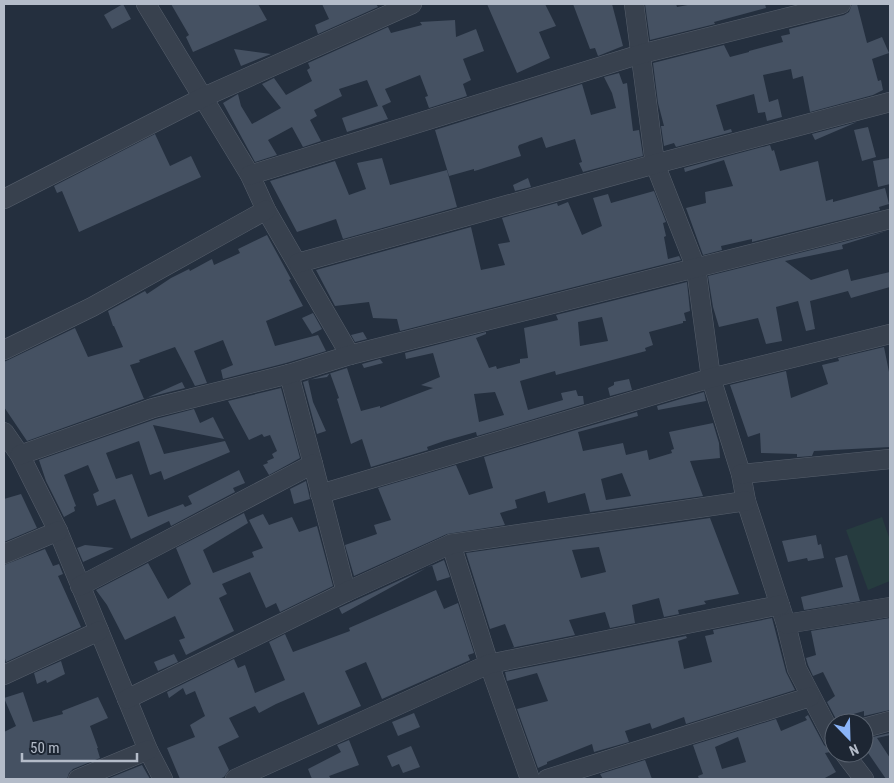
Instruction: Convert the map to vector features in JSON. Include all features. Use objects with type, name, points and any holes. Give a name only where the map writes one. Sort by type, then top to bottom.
[{"type":"street","points":[[146,4],[250,175],[266,210],[350,355]]},
{"type":"street","points":[[4,199],[204,97],[412,4]]},
{"type":"street","points":[[634,4],[655,164],[696,268],[711,378],[741,474],[746,501],[786,624],[797,670],[824,721]]},
{"type":"street","points":[[250,175],[641,54],[841,4]]},
{"type":"street","points":[[298,263],[655,164],[890,102]]},
{"type":"street","points":[[4,350],[92,307],[266,210]]},
{"type":"street","points":[[20,455],[153,408],[289,374],[350,355],[890,219]]},
{"type":"street","points":[[320,494],[711,378],[890,334]]},
{"type":"street","points":[[289,374],[346,592]]},
{"type":"street","points":[[4,432],[20,455],[58,531],[148,750],[163,779]]},
{"type":"street","points":[[741,474],[890,459]]},
{"type":"street","points":[[80,586],[313,464]]},
{"type":"street","points":[[127,699],[346,592],[451,544],[746,501]]},
{"type":"street","points":[[4,554],[58,531]]},
{"type":"street","points":[[451,544],[489,664],[530,779]]},
{"type":"street","points":[[235,779],[489,664],[780,605]]},
{"type":"street","points":[[786,624],[890,607]]},
{"type":"street","points":[[4,675],[99,631]]},
{"type":"street","points":[[547,779],[810,697]]},
{"type":"street","points":[[874,725],[890,721]]},
{"type":"street","points":[[78,779],[148,750]]},
{"type":"street","points":[[850,763],[860,778]]},
{"type":"green space","points":[[882,517],[890,540],[890,581],[868,590],[846,530]]},
{"type":"building","points":[[123,4],[131,19],[112,29],[104,15]]},
{"type":"building","points":[[171,4],[258,4],[267,20],[193,52],[186,37],[189,35]]},
{"type":"building","points":[[322,4],[376,4],[378,7],[318,34],[315,25],[329,19]]},
{"type":"building","points":[[487,4],[545,4],[556,26],[539,32],[550,58],[517,73]]},
{"type":"building","points":[[573,4],[612,4],[623,46],[598,56],[595,48],[590,49]]},
{"type":"building","points":[[645,4],[676,4],[677,7],[693,4],[765,4],[766,8],[714,22],[715,24],[650,40]]},
{"type":"building","points":[[852,4],[857,4],[867,43],[882,37],[889,53],[872,59],[878,81],[881,80],[883,90],[873,95],[810,112],[803,76],[793,79],[791,69],[763,75],[769,102],[778,99],[782,117],[767,121],[765,112],[758,113],[754,94],[716,105],[724,131],[731,129],[732,132],[676,147],[674,143],[664,146],[661,126],[664,126],[658,103],[653,63],[724,45],[730,57],[783,42],[781,36],[790,34],[789,29],[844,15],[849,12]]},
{"type":"building","points":[[455,20],[456,37],[476,29],[484,51],[463,59],[471,80],[463,84],[467,96],[429,108],[425,97],[428,96],[420,75],[385,89],[391,102],[382,106],[388,119],[347,132],[342,118],[378,106],[367,80],[339,89],[342,96],[314,110],[317,116],[310,120],[321,141],[303,147],[292,127],[268,140],[277,155],[255,162],[223,103],[238,94],[241,106],[252,124],[281,108],[262,84],[274,78],[286,95],[312,81],[307,70],[310,68],[308,63],[388,27],[391,33],[422,25],[420,22]]},
{"type":"building","points":[[234,49],[271,54],[241,66]]},
{"type":"building","points":[[619,73],[623,84],[627,83],[633,131],[639,130],[643,156],[583,172],[579,163],[582,162],[575,139],[546,148],[542,137],[519,145],[521,156],[478,170],[474,171],[474,169],[449,176],[435,130],[582,84],[591,115],[616,108],[612,93],[604,77]]},
{"type":"building","points":[[857,122],[815,140],[812,134]]},
{"type":"building","points":[[868,127],[876,157],[862,161],[854,130]]},
{"type":"building","points":[[155,134],[170,166],[191,156],[201,177],[79,232],[62,191],[57,193],[54,186]]},
{"type":"building","points":[[770,145],[772,151],[774,150],[780,171],[818,161],[826,201],[833,199],[833,202],[885,188],[889,204],[879,207],[880,210],[752,242],[752,239],[721,246],[722,250],[703,255],[686,208],[706,203],[705,192],[733,186],[724,160],[685,172],[684,168]]},
{"type":"building","points":[[382,158],[390,185],[447,170],[457,207],[343,239],[336,219],[297,232],[270,181],[335,161],[349,195],[366,189],[357,163]]},
{"type":"building","points":[[890,158],[890,184],[878,187],[873,161]]},
{"type":"building","points":[[528,178],[531,187],[515,191],[513,185]]},
{"type":"building","points":[[654,191],[666,222],[663,223],[668,259],[679,256],[681,260],[400,331],[397,319],[373,318],[369,302],[335,306],[316,270],[471,227],[481,270],[505,265],[498,244],[510,242],[502,218],[557,203],[558,206],[568,202],[582,235],[602,226],[593,198],[608,194],[611,203]]},
{"type":"building","points":[[887,231],[842,245],[843,249],[785,261],[811,280],[848,269],[851,281],[890,272],[890,287],[851,298],[848,291],[810,301],[815,329],[806,331],[798,301],[776,307],[782,341],[766,344],[758,318],[719,327],[713,307],[708,276]]},
{"type":"building","points":[[267,235],[291,279],[289,280],[303,306],[266,321],[275,346],[318,335],[326,351],[223,379],[221,370],[233,365],[223,340],[194,351],[207,383],[195,386],[175,347],[130,365],[144,399],[27,441],[4,407],[4,362],[75,328],[88,357],[123,347],[108,311],[145,291],[147,294],[189,269],[190,271],[212,259],[214,265],[240,253],[238,249]]},
{"type":"building","points":[[687,282],[690,311],[684,313],[686,321],[649,332],[653,345],[645,348],[646,351],[556,375],[555,371],[520,381],[528,410],[563,400],[561,393],[576,390],[578,396],[583,396],[584,404],[477,436],[476,432],[444,441],[427,447],[428,450],[371,467],[362,439],[351,444],[337,399],[339,398],[330,373],[347,368],[361,411],[380,406],[380,408],[433,388],[421,385],[440,377],[433,353],[406,359],[405,353],[486,332],[486,334],[476,338],[489,368],[496,366],[497,369],[520,363],[520,359],[528,358],[524,328],[558,320],[556,315]],"holes":[[[602,317],[608,341],[580,346],[578,322]],[[495,392],[504,415],[479,422],[474,394]]]},
{"type":"building","points":[[313,313],[322,329],[312,334],[302,318]]},
{"type":"building","points":[[363,332],[367,339],[355,342],[351,335]]},
{"type":"building","points":[[884,347],[890,377],[890,447],[814,451],[812,456],[797,457],[797,454],[761,453],[760,433],[748,437],[730,385],[786,371],[791,398],[828,384],[822,365],[839,361],[838,358]]},
{"type":"building","points":[[380,359],[383,363],[364,368],[362,364]]},
{"type":"building","points":[[330,374],[327,377],[311,380]]},
{"type":"building","points":[[629,379],[632,390],[610,396],[608,388],[614,385],[614,382]]},
{"type":"building","points":[[308,380],[313,402],[326,431],[317,434],[303,382]]},
{"type":"building","points":[[182,382],[185,388],[149,397],[146,398]]},
{"type":"building","points":[[281,388],[300,458],[269,475],[263,465],[274,458],[272,454],[277,451],[270,435],[264,437],[262,434],[249,440],[228,401]]},
{"type":"building","points":[[704,392],[706,401],[658,410],[657,406]]},
{"type":"building","points":[[194,409],[200,423],[213,417],[224,439],[153,425],[164,454],[225,441],[230,452],[164,480],[161,471],[150,475],[139,441],[106,453],[116,479],[132,474],[148,517],[183,504],[185,507],[192,504],[188,496],[239,470],[245,483],[233,488],[235,492],[171,526],[169,521],[131,539],[115,499],[97,506],[93,494],[99,491],[88,465],[64,475],[76,506],[74,507],[75,511],[64,517],[46,481],[39,460],[156,419]]},
{"type":"building","points":[[637,412],[638,416],[578,432],[583,451],[623,443],[626,455],[647,450],[649,460],[672,453],[671,450],[674,449],[669,432],[713,423],[719,443],[720,458],[690,461],[703,496],[590,512],[585,493],[548,503],[545,491],[515,500],[517,508],[500,513],[505,525],[447,534],[354,576],[345,545],[377,534],[374,525],[391,520],[378,488],[456,465],[469,495],[493,488],[484,457]],"holes":[[[622,473],[631,496],[606,500],[601,479]]]},
{"type":"building","points":[[306,481],[310,499],[294,504],[290,489]]},
{"type":"building","points":[[21,494],[37,528],[4,542],[4,499]]},
{"type":"building","points":[[244,513],[248,523],[203,550],[213,573],[254,557],[252,552],[263,548],[249,520],[263,514],[269,525],[292,517],[299,532],[317,526],[333,586],[280,612],[276,603],[266,608],[250,572],[222,584],[227,594],[219,598],[234,631],[186,655],[179,640],[185,638],[175,616],[125,640],[107,605],[96,590],[148,563],[168,599],[191,584],[176,548]]},
{"type":"building","points":[[710,518],[739,594],[704,601],[706,604],[678,610],[679,614],[664,617],[659,598],[632,605],[635,623],[610,628],[605,612],[569,620],[575,635],[511,648],[514,647],[505,624],[490,629],[466,553]],"holes":[[[599,547],[606,572],[581,578],[572,550]]]},
{"type":"building","points":[[816,535],[818,545],[821,544],[824,558],[808,561],[807,558],[788,562],[782,541]]},
{"type":"building","points":[[85,545],[114,548],[83,562],[77,548]]},
{"type":"building","points":[[45,549],[53,566],[59,564],[63,574],[58,576],[81,627],[6,662],[4,655],[4,565]]},
{"type":"building","points":[[847,555],[860,601],[804,610],[801,597],[843,587],[835,558]]},
{"type":"building","points":[[444,560],[450,577],[437,581],[432,565]]},
{"type":"building","points":[[426,568],[342,614],[339,608]]},
{"type":"building","points":[[436,590],[444,609],[458,603],[474,653],[468,655],[470,660],[382,699],[366,662],[345,671],[361,706],[318,725],[304,692],[259,713],[255,706],[229,718],[239,737],[218,747],[229,770],[224,777],[219,779],[180,779],[167,748],[195,737],[190,725],[205,716],[195,691],[186,695],[183,688],[169,698],[167,692],[234,659],[238,668],[245,665],[255,693],[285,680],[269,642],[285,634],[293,652],[350,631],[349,628]]},
{"type":"building","points":[[772,618],[786,672],[795,690],[686,724],[684,717],[652,729],[650,723],[625,731],[629,742],[594,752],[592,744],[547,762],[547,764],[538,768],[517,709],[548,701],[537,673],[507,681],[505,672],[686,636],[687,638],[678,641],[684,669],[712,662],[705,636],[714,634],[713,630]]},
{"type":"building","points":[[890,618],[890,710],[874,714],[864,713],[864,711],[857,713],[833,713],[827,702],[835,696],[823,672],[813,676],[806,658],[816,655],[811,631]]},
{"type":"building","points":[[174,654],[178,662],[158,671],[154,662]]},
{"type":"building","points":[[61,661],[65,674],[47,683],[46,680],[37,684],[34,673]]},
{"type":"building","points":[[23,692],[33,722],[63,714],[62,711],[98,697],[108,718],[90,726],[100,758],[73,769],[67,779],[4,779],[4,732],[16,726],[4,698]]},
{"type":"building","points":[[414,713],[420,727],[398,736],[392,722]]},
{"type":"building","points":[[808,715],[824,745],[824,763],[831,763],[836,772],[823,779],[699,779],[698,776],[703,774],[693,745],[776,719],[781,731],[807,720],[805,717]],"holes":[[[738,737],[746,762],[722,769],[715,747]]]},
{"type":"building","points":[[890,733],[890,735],[877,738],[890,758],[890,779],[886,779],[874,762],[874,737]]},
{"type":"building","points":[[349,740],[359,765],[329,776],[331,779],[312,779],[308,769],[341,752],[337,745]]},
{"type":"building","points":[[411,746],[420,767],[403,773],[399,764],[392,767],[387,756]]},
{"type":"building","points":[[645,760],[652,779],[603,779],[600,774]]},
{"type":"building","points":[[142,765],[150,779],[107,779]]}]
